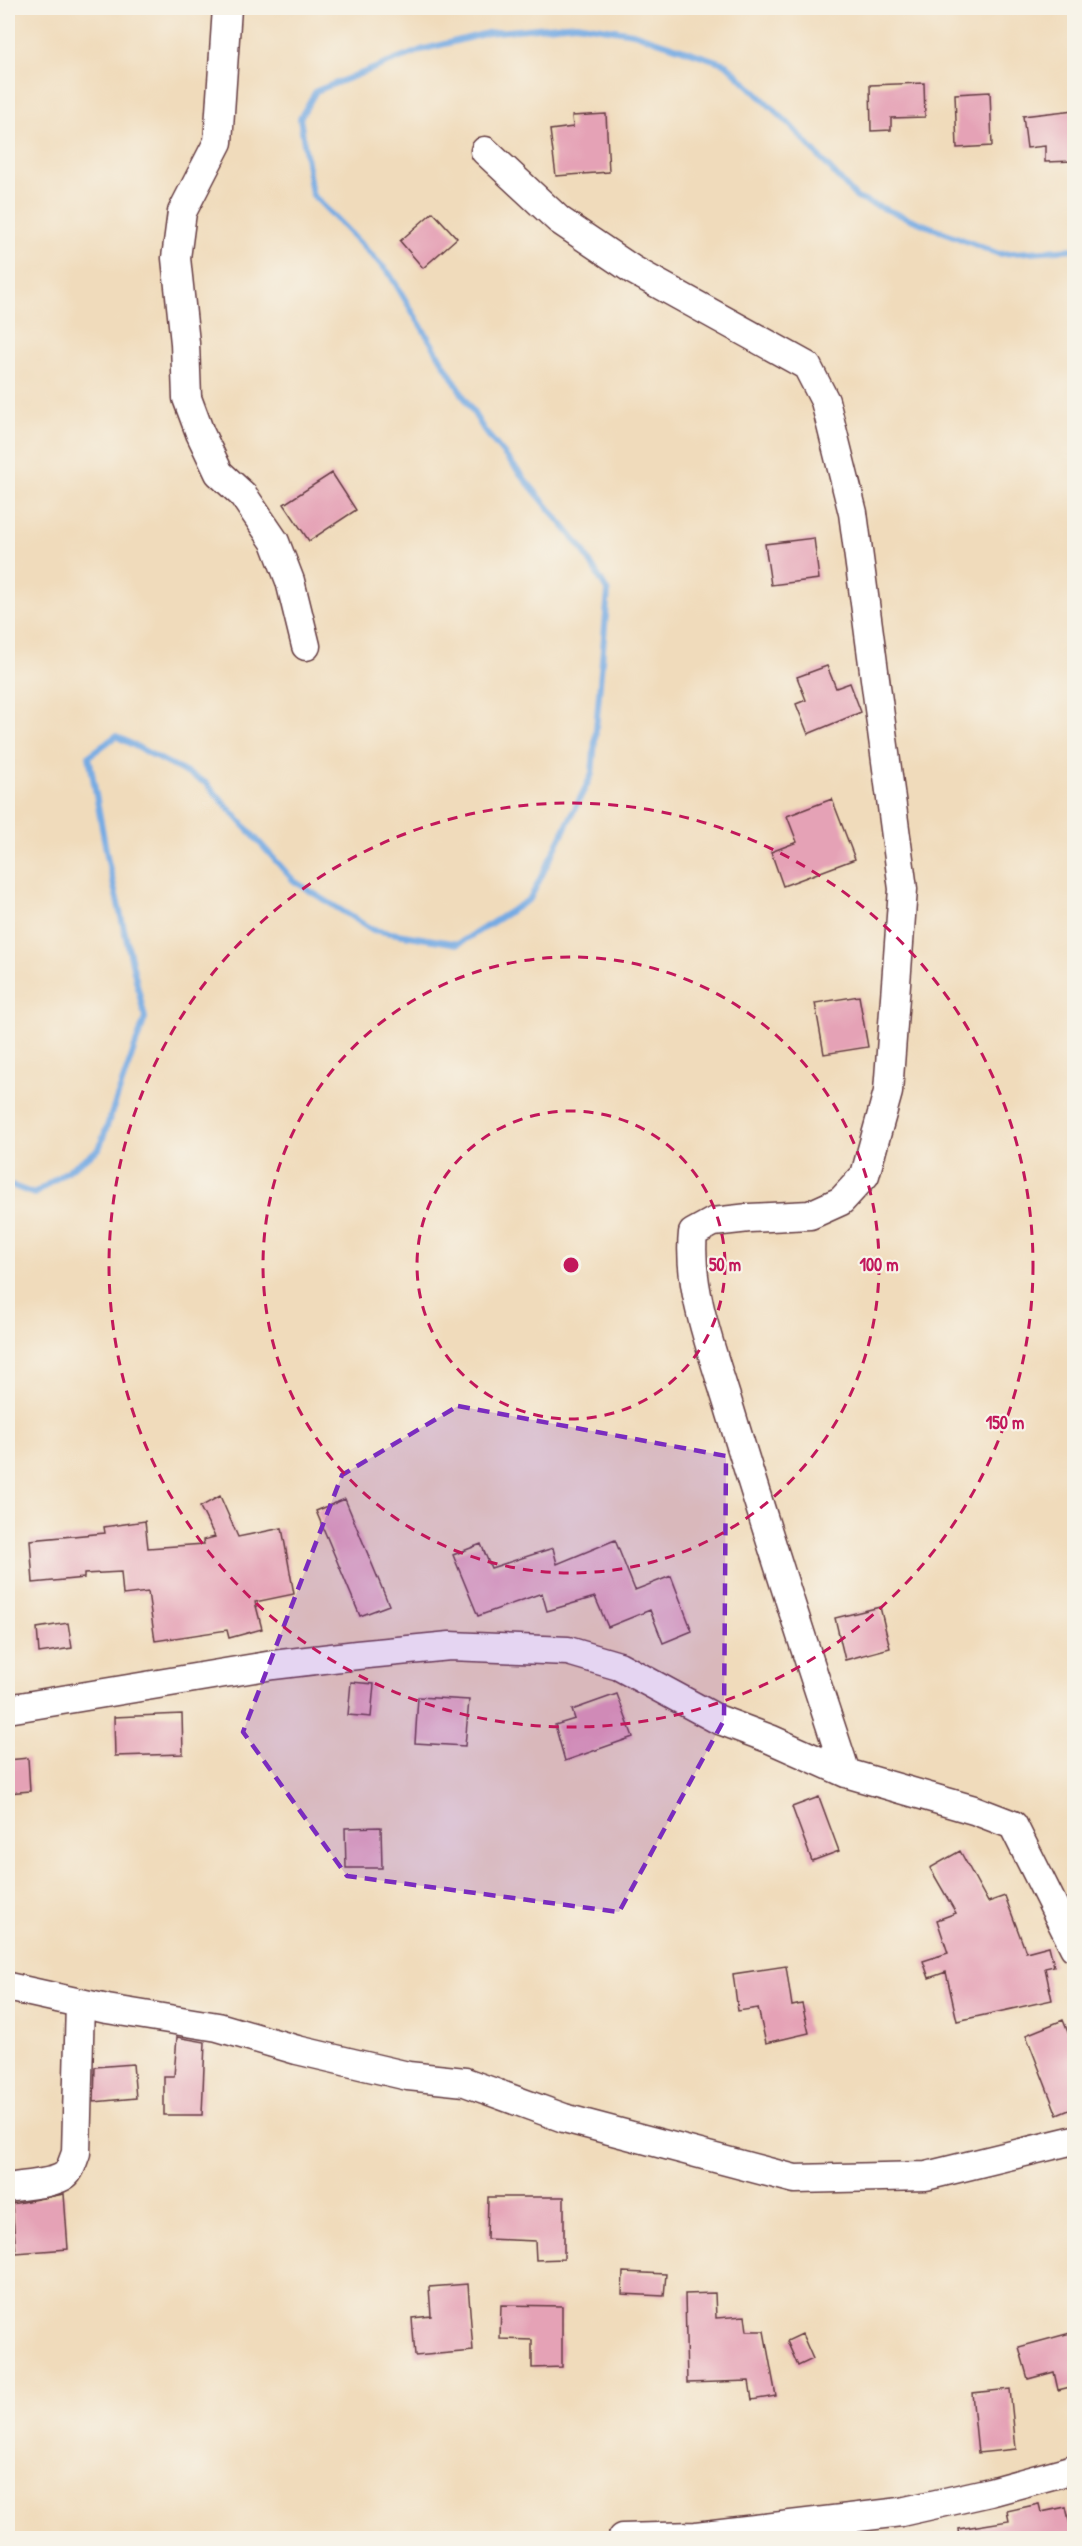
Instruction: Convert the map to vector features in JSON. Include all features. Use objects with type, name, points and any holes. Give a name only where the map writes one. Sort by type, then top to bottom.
[{"type":"street","points":[[227,8],[218,142],[182,212],[176,258],[185,343],[187,398],[219,473],[243,495],[275,542],[290,581],[306,646]]},
{"type":"street","points":[[485,151],[559,220],[633,270],[807,366],[825,401],[853,513],[903,889],[888,1092],[865,1174],[841,1201],[810,1215],[713,1222],[693,1233],[690,1254],[701,1312],[779,1572],[846,1773]]},
{"type":"street","points":[[8,1709],[273,1665],[357,1654],[450,1646],[568,1651],[619,1666],[717,1719],[770,1738],[846,1773],[974,1810],[1013,1825],[1074,1947]]},
{"type":"street","points":[[8,1987],[80,2003],[218,2027],[297,2050],[408,2076],[465,2082],[564,2118],[795,2179],[926,2176],[1074,2140]]},
{"type":"street","points":[[8,2188],[51,2180],[64,2175],[72,2164],[76,2153],[80,2003]]},
{"type":"street","points":[[622,2538],[696,2536],[901,2512],[990,2492],[1074,2469]]},
{"type":"highlighted area","points":[[458,1406],[726,1456],[724,1720],[619,1912],[347,1876],[243,1732],[342,1475]]},
{"type":"building","points":[[924,83],[925,117],[891,118],[891,130],[871,131],[870,85]]},
{"type":"building","points":[[990,92],[992,146],[957,148],[955,94]]},
{"type":"building","points":[[1074,110],[1074,161],[1045,162],[1045,146],[1027,148],[1023,116]]},
{"type":"building","points":[[606,114],[609,172],[556,176],[550,130],[573,127],[572,116]]},
{"type":"building","points":[[433,212],[457,238],[423,268],[400,241]]},
{"type":"building","points":[[332,473],[356,510],[309,541],[284,504]]},
{"type":"building","points":[[814,538],[819,579],[771,585],[765,544]]},
{"type":"building","points":[[827,666],[836,688],[850,683],[861,712],[808,734],[796,704],[806,700],[797,677]]},
{"type":"building","points":[[832,799],[855,859],[783,886],[771,852],[797,842],[787,816]]},
{"type":"building","points":[[859,996],[868,1047],[824,1054],[815,1003]]},
{"type":"building","points":[[220,1496],[238,1537],[282,1528],[294,1594],[255,1602],[262,1629],[229,1638],[227,1630],[155,1641],[148,1592],[123,1595],[121,1572],[84,1574],[84,1578],[33,1583],[30,1540],[105,1533],[104,1527],[145,1521],[148,1548],[204,1544],[203,1540],[215,1537],[200,1507]]},
{"type":"building","points":[[345,1499],[389,1605],[360,1616],[316,1511]]},
{"type":"building","points":[[615,1540],[635,1590],[671,1576],[692,1631],[663,1643],[650,1610],[608,1627],[595,1597],[547,1611],[542,1593],[478,1616],[453,1555],[481,1544],[491,1568],[553,1548],[557,1564]]},
{"type":"building","points":[[880,1607],[890,1648],[845,1660],[835,1618]]},
{"type":"building","points":[[68,1623],[72,1648],[39,1653],[37,1628]]},
{"type":"building","points":[[351,1682],[374,1684],[371,1717],[348,1715]]},
{"type":"building","points":[[617,1694],[633,1737],[565,1761],[555,1725],[575,1719],[572,1710]]},
{"type":"building","points":[[418,1697],[469,1700],[465,1746],[415,1743]]},
{"type":"building","points":[[182,1714],[183,1754],[115,1756],[114,1717]]},
{"type":"building","points":[[28,1758],[30,1791],[8,1793],[8,1760]]},
{"type":"building","points":[[819,1797],[839,1851],[812,1861],[792,1807]]},
{"type":"building","points":[[381,1827],[382,1868],[346,1868],[345,1828]]},
{"type":"building","points":[[960,1851],[988,1902],[1005,1896],[1026,1952],[1049,1946],[1054,1966],[1045,1968],[1052,2000],[957,2021],[946,1972],[929,1978],[923,1961],[948,1953],[937,1920],[956,1913],[930,1868]]},
{"type":"building","points":[[786,1966],[792,2006],[802,2004],[809,2033],[766,2043],[758,2008],[738,2011],[733,1974]]},
{"type":"building","points":[[1063,2020],[1074,2047],[1074,2108],[1057,2115],[1026,2035]]},
{"type":"building","points":[[177,2037],[205,2042],[202,2115],[164,2115],[164,2076],[174,2076]]},
{"type":"building","points":[[133,2064],[136,2098],[94,2102],[95,2067]]},
{"type":"building","points":[[64,2194],[68,2249],[16,2253],[12,2204]]},
{"type":"building","points":[[488,2197],[564,2197],[564,2259],[536,2260],[535,2241],[487,2239]]},
{"type":"building","points":[[623,2272],[666,2274],[664,2296],[622,2294]]},
{"type":"building","points":[[468,2284],[473,2351],[415,2356],[412,2318],[431,2316],[429,2287]]},
{"type":"building","points":[[715,2293],[716,2318],[745,2316],[747,2331],[764,2331],[776,2396],[752,2400],[749,2381],[687,2383],[685,2294]]},
{"type":"building","points":[[501,2305],[562,2306],[562,2367],[532,2368],[532,2340],[500,2339]]},
{"type":"building","points":[[1074,2332],[1074,2386],[1058,2390],[1054,2372],[1028,2379],[1019,2347]]},
{"type":"building","points":[[802,2334],[813,2359],[798,2366],[787,2341]]},
{"type":"building","points":[[1010,2389],[1016,2449],[978,2453],[972,2393]]},
{"type":"building","points":[[1039,2504],[1041,2512],[1066,2507],[1073,2538],[960,2538],[959,2529],[1009,2521],[1007,2511]]},
{"type":"waterway","points":[[8,1184],[34,1194],[99,1149],[145,1018],[108,861],[89,756],[116,736],[206,783],[294,881],[373,930],[458,944],[530,899],[592,774],[608,592],[581,547],[484,430],[389,273],[312,194],[300,118],[316,91],[421,50],[488,33],[576,24],[633,33],[726,64],[790,125],[857,198],[999,254],[1074,249]]}]
